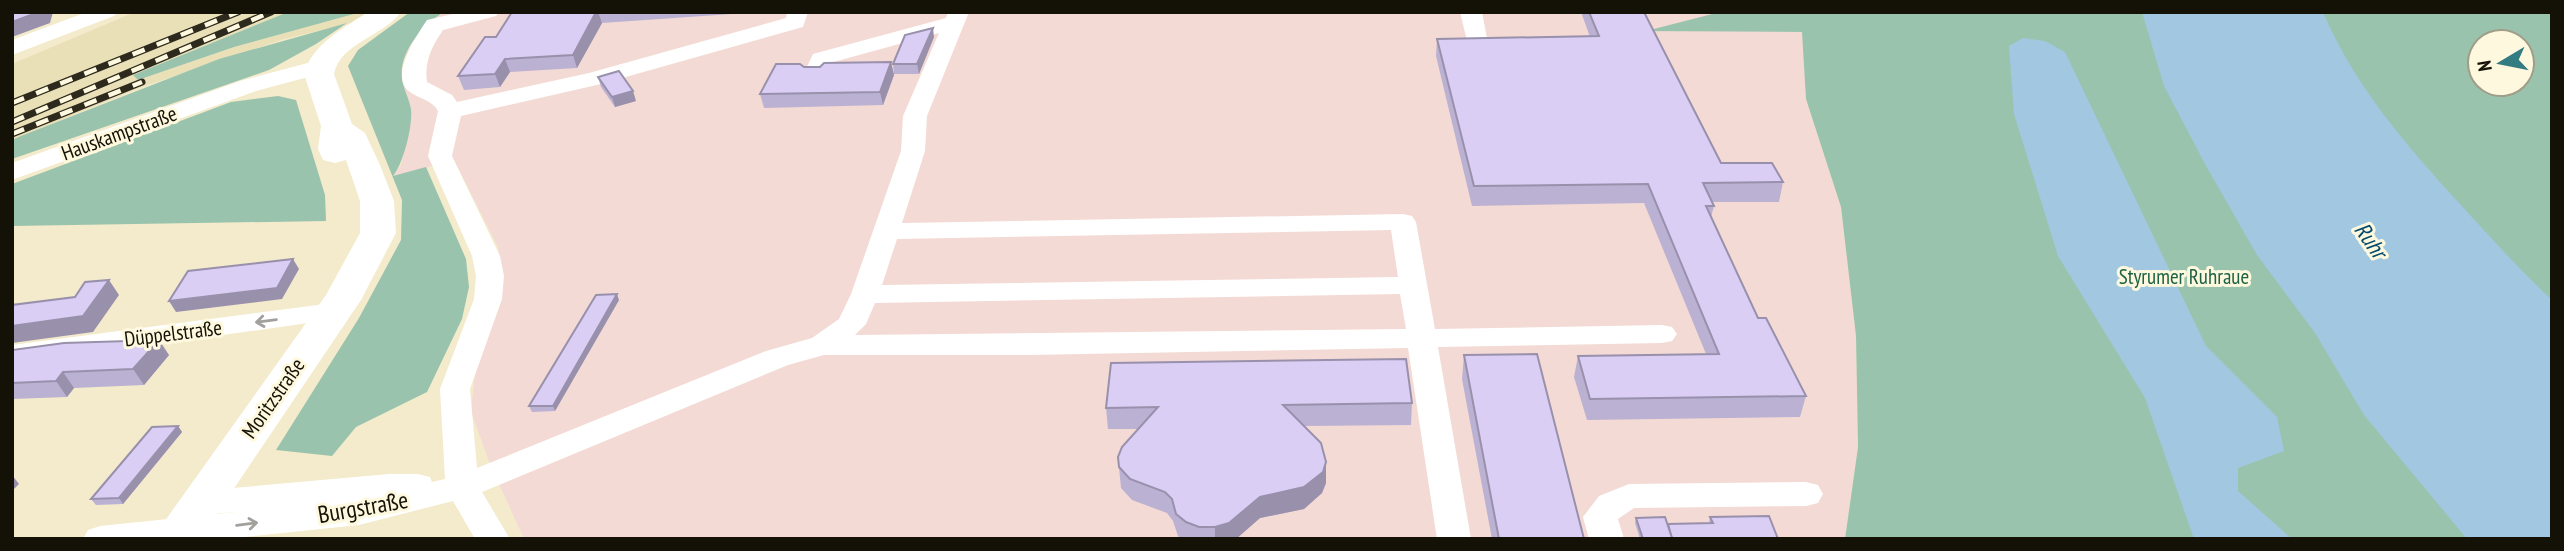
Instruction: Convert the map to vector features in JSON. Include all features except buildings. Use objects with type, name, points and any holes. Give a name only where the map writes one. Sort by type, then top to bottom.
[{"type":"main road","points":[[320,72],[327,56],[387,12]]},
{"type":"main road","name":"Moritzstraße","points":[[184,525],[333,312],[355,279],[365,254],[355,207],[333,146],[338,129],[320,72]]},
{"type":"street","points":[[12,48],[107,12]]},
{"type":"street","points":[[489,12],[435,25],[420,48],[412,70],[416,86],[444,100],[450,111],[440,156],[486,256],[490,276],[488,299],[455,389],[462,487],[493,539]]},
{"type":"street","points":[[450,111],[593,79],[795,22],[798,12]]},
{"type":"street","points":[[1471,12],[1477,44]]},
{"type":"street","points":[[815,73],[821,60],[957,17]]},
{"type":"street","points":[[823,345],[851,324],[865,294],[913,151],[915,116],[957,17]]},
{"type":"street","name":"Hauskampstraße","points":[[12,172],[226,96],[320,72]]},
{"type":"street","points":[[887,231],[1403,222],[1454,539]]},
{"type":"street","points":[[865,294],[1412,285]]},
{"type":"street","name":"Düppelstraße","points":[[12,355],[333,312]]},
{"type":"street","points":[[823,345],[1028,345],[1662,334]]},
{"type":"street","name":"Burgstraße","points":[[100,539],[184,525],[359,512],[462,487],[777,358],[823,345]]},
{"type":"street","points":[[1607,539],[1600,517],[1611,505],[1629,496],[1805,494]]},
{"type":"shaded area","points":[[135,12],[288,12],[133,75],[138,80],[234,47],[361,12],[396,12],[284,39],[142,87],[12,140],[12,64]]},
{"type":"shaded area","points":[[444,12],[1803,12],[1806,99],[1841,207],[1856,336],[1858,447],[1845,539],[524,539],[490,464],[471,412],[476,362],[501,272],[498,247],[454,160],[392,177],[401,165],[411,112],[401,75],[407,52],[427,22]]},
{"type":"green space","points":[[288,12],[361,12],[234,47],[138,80],[133,75]]},
{"type":"green space","points":[[410,12],[444,12],[414,39],[404,58],[402,78],[411,109],[410,125],[404,154],[393,176],[426,167],[466,259],[469,287],[462,319],[427,392],[356,427],[332,456],[276,450],[359,318],[401,240],[402,200],[348,66],[358,50]]},
{"type":"green space","name":"Styrumer Ruhraue","points":[[1720,12],[2552,12],[2552,539],[1845,539],[1858,447],[1856,336],[1841,207],[1806,99],[1802,32],[1632,31],[1650,30]]},
{"type":"green space","points":[[347,23],[269,70],[12,159],[12,140],[21,136],[219,59]]},
{"type":"green space","points":[[278,96],[296,100],[325,195],[326,221],[12,226],[12,184],[231,102]]},
{"type":"water","name":"Ruhr","points":[[2142,12],[2323,12],[2350,64],[2401,136],[2482,228],[2552,300],[2552,539],[2467,539],[2364,415],[2315,333],[2257,255],[2205,164],[2164,86]]},
{"type":"water","points":[[2023,38],[2045,41],[2065,52],[2206,346],[2277,417],[2284,451],[2238,468],[2238,491],[2292,539],[2194,539],[2145,398],[2058,256],[2014,114],[2009,46]]},
{"type":"railway","points":[[12,103],[238,12]]},
{"type":"railway","points":[[12,122],[271,12]]},
{"type":"railway","points":[[12,134],[142,82]]}]
